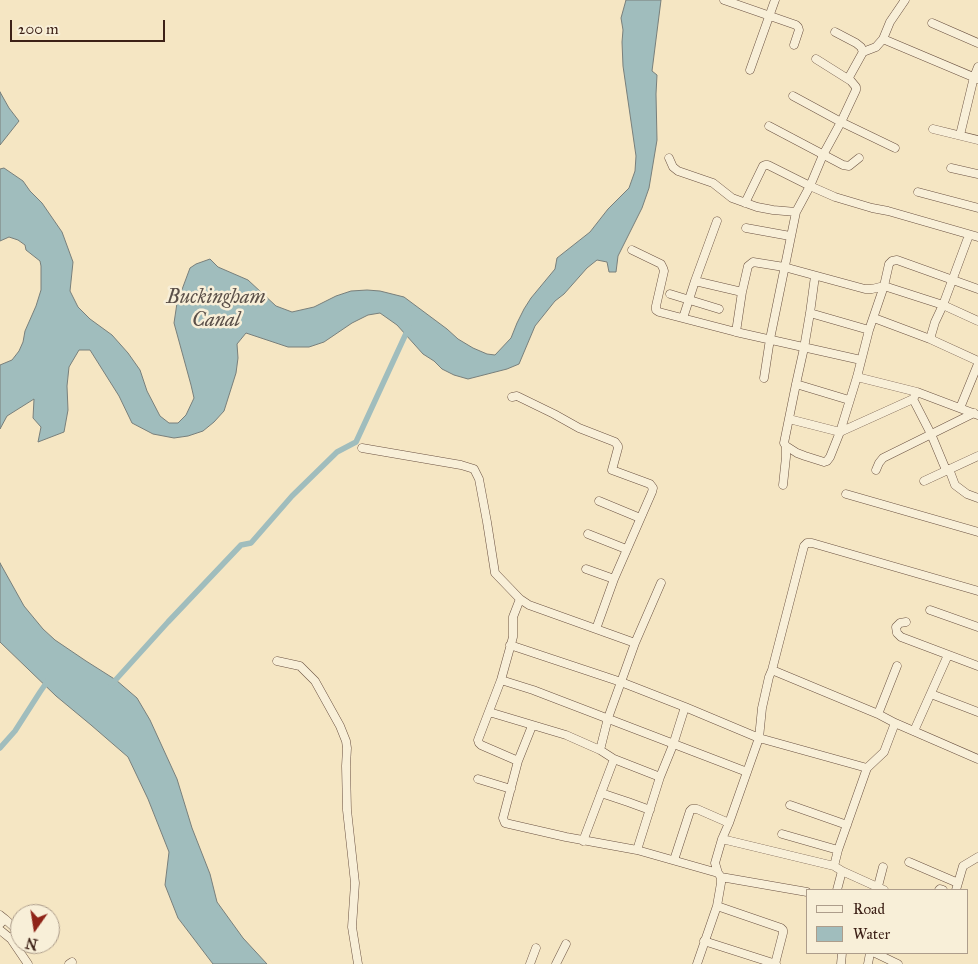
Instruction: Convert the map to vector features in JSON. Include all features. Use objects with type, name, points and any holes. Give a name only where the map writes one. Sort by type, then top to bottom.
[{"type":"street","points":[[724,0],[743,3],[798,26],[799,30],[794,45]]},
{"type":"street","points":[[750,70],[775,0]]},
{"type":"street","points":[[848,79],[863,52],[876,47],[883,39],[890,22],[904,0]]},
{"type":"street","points":[[932,23],[978,43]]},
{"type":"street","points":[[835,32],[856,43],[863,52]]},
{"type":"street","points":[[883,39],[976,78]]},
{"type":"street","points":[[764,378],[796,212],[856,90],[855,84],[816,59]]},
{"type":"street","points":[[960,135],[978,66]]},
{"type":"street","points":[[793,96],[895,148]]},
{"type":"street","points":[[769,126],[846,166],[851,165],[859,158]]},
{"type":"street","points":[[932,129],[978,140]]},
{"type":"street","points":[[670,158],[673,167],[678,171],[713,182],[732,198],[773,210],[796,212]]},
{"type":"street","points":[[745,203],[763,166],[768,165],[835,197],[978,237]]},
{"type":"street","points":[[951,168],[978,174]]},
{"type":"street","points":[[918,192],[978,208]]},
{"type":"street","points":[[683,318],[717,221]]},
{"type":"street","points":[[746,228],[790,236]]},
{"type":"street","points":[[930,339],[969,235]]},
{"type":"street","points":[[632,250],[661,264],[663,268],[656,310],[659,312],[736,332],[861,360]]},
{"type":"street","points":[[786,446],[805,456],[824,462],[828,461],[840,432],[889,264],[892,261],[897,260],[978,289]]},
{"type":"street","points":[[736,332],[742,292],[748,268],[750,263],[753,262],[784,267],[865,289],[884,286],[943,305],[978,321]]},
{"type":"street","points":[[783,485],[786,457],[784,442],[804,348],[815,276]]},
{"type":"street","points":[[695,282],[742,292]]},
{"type":"street","points":[[670,294],[719,309]]},
{"type":"street","points":[[810,313],[869,330]]},
{"type":"street","points":[[874,318],[930,339],[978,362],[960,408]]},
{"type":"street","points":[[857,377],[976,414]]},
{"type":"street","points":[[796,384],[849,400]]},
{"type":"street","points":[[512,397],[517,396],[580,428],[617,444],[618,448],[612,470],[650,484],[653,488],[626,549],[596,629]]},
{"type":"street","points":[[789,419],[840,432],[915,396]]},
{"type":"street","points":[[915,396],[955,485],[967,494],[978,498]]},
{"type":"street","points":[[876,470],[883,458],[976,414]]},
{"type":"street","points":[[362,448],[461,465],[474,469],[479,479],[495,573],[520,599],[529,605],[635,644]]},
{"type":"street","points":[[924,481],[978,456]]},
{"type":"street","points":[[846,494],[978,532]]},
{"type":"street","points":[[599,501],[640,518]]},
{"type":"street","points":[[588,534],[626,549]]},
{"type":"street","points":[[697,964],[721,889],[715,863],[759,738],[762,708],[769,676],[804,546],[807,543],[812,543],[978,591]]},
{"type":"street","points":[[586,568],[614,579]]},
{"type":"street","points":[[600,750],[608,718],[621,682],[661,582]]},
{"type":"street","points":[[518,761],[481,745],[478,740],[500,680],[513,637],[513,617],[520,599]]},
{"type":"street","points":[[930,610],[978,628]]},
{"type":"street","points":[[906,622],[900,623],[896,628],[897,633],[901,636],[978,666]]},
{"type":"street","points":[[510,645],[621,682],[759,738],[867,768]]},
{"type":"street","points":[[914,731],[948,655]]},
{"type":"street","points":[[277,661],[300,666],[315,681],[346,740],[347,810],[355,883],[352,928],[358,964]]},
{"type":"street","points":[[878,714],[897,666]]},
{"type":"street","points":[[772,670],[878,714],[978,759]]},
{"type":"street","points":[[500,680],[533,690],[747,772]]},
{"type":"street","points":[[931,694],[978,712]]},
{"type":"street","points":[[637,850],[660,777],[686,707]]},
{"type":"street","points":[[489,712],[532,726],[566,734],[600,750],[614,759],[660,777]]},
{"type":"street","points":[[834,866],[867,768],[884,752],[895,723]]},
{"type":"street","points":[[532,726],[518,761],[503,818],[505,823],[583,841],[637,850],[719,875],[806,892]]},
{"type":"street","points":[[583,841],[614,759]]},
{"type":"street","points":[[478,779],[511,789]]},
{"type":"street","points":[[601,794],[650,810]]},
{"type":"street","points":[[790,804],[847,825]]},
{"type":"street","points":[[674,860],[692,809],[697,809],[729,823]]},
{"type":"street","points":[[782,834],[838,850]]},
{"type":"street","points":[[722,839],[834,866],[880,889],[883,867]]},
{"type":"street","points":[[909,862],[957,886],[963,866],[978,857]]},
{"type":"street","points":[[837,889],[842,870]]},
{"type":"street","points":[[704,941],[776,964],[784,933],[781,928],[716,906]]},
{"type":"street","points":[[556,964],[566,944]]},
{"type":"street","points":[[530,964],[536,948]]},
{"type":"street","points":[[877,954],[898,964]]},
{"type":"water","name":"Buckingham Canal","points":[[626,0],[661,0],[652,71],[657,75],[657,140],[649,188],[642,208],[618,256],[616,272],[609,272],[607,262],[597,260],[587,268],[564,294],[555,301],[535,326],[519,364],[468,379],[454,375],[442,369],[423,354],[397,325],[380,313],[368,315],[352,323],[324,342],[309,347],[288,347],[246,333],[237,344],[236,373],[224,411],[203,431],[174,438],[153,434],[132,423],[119,396],[90,350],[79,350],[69,367],[67,386],[68,410],[64,432],[38,442],[41,427],[33,418],[34,399],[7,416],[0,429],[0,365],[12,360],[19,351],[41,290],[40,261],[26,250],[25,245],[18,240],[9,237],[0,241],[0,169],[4,168],[23,181],[42,203],[62,232],[73,262],[70,291],[78,307],[90,319],[112,335],[128,353],[140,370],[147,391],[160,416],[169,423],[178,423],[186,415],[194,398],[174,323],[177,303],[190,268],[210,259],[218,267],[248,280],[276,306],[292,312],[314,307],[351,291],[380,291],[404,297],[458,339],[473,348],[495,355],[511,338],[531,298],[555,269],[557,258],[590,232],[608,209],[629,188],[635,171],[636,156],[623,66],[621,18]]},
{"type":"water","points":[[0,92],[19,121],[0,145]]},
{"type":"water","points":[[0,563],[24,606],[43,629],[55,640],[116,680],[137,698],[150,720],[177,779],[192,828],[210,874],[217,902],[243,938],[267,964],[213,964],[178,918],[165,885],[169,852],[148,799],[128,757],[56,696],[0,642]]},
{"type":"waterway","points":[[111,685],[241,545],[251,543],[292,496],[337,452],[356,442],[409,327]]},
{"type":"waterway","points":[[0,748],[15,731],[49,679]]}]
